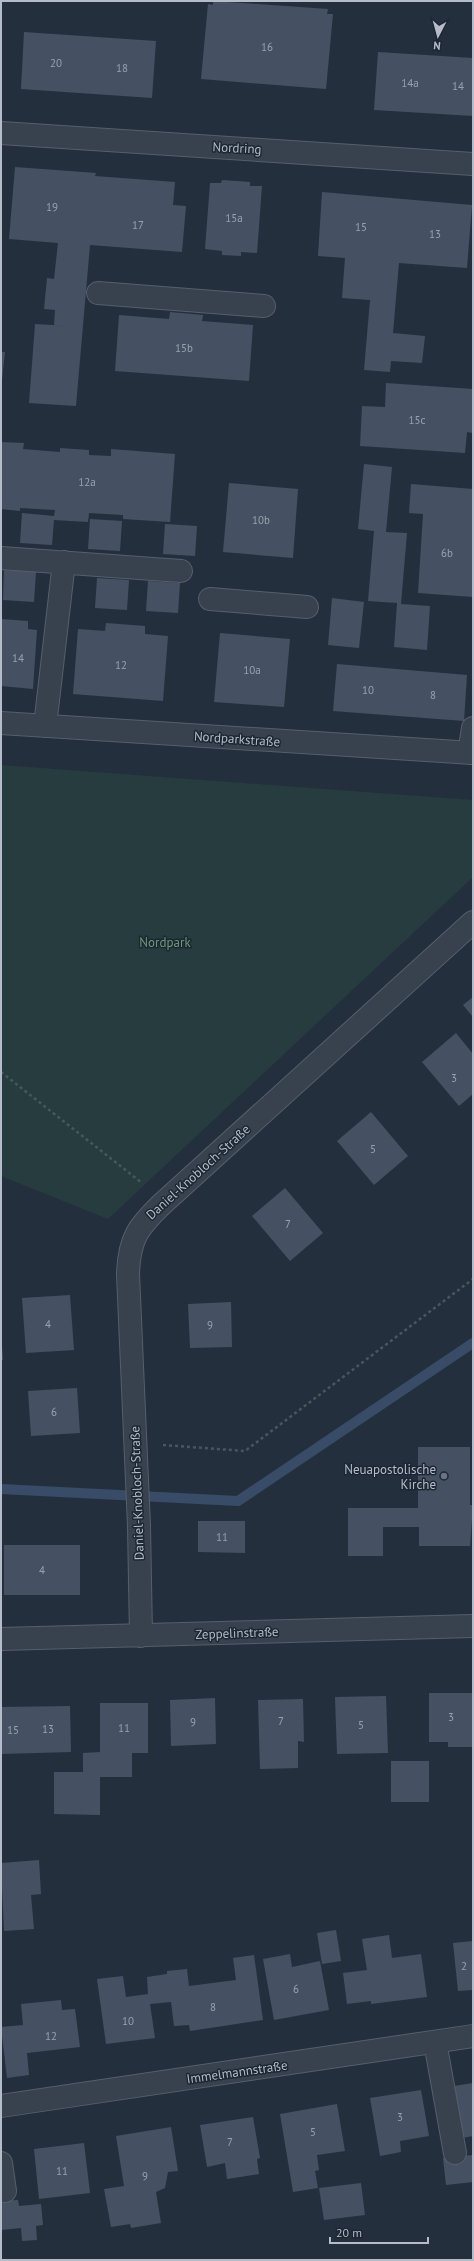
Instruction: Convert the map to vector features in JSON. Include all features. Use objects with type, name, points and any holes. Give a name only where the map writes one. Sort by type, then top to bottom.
[{"type":"street","name":"Nordring","points":[[1,133],[473,164]]},
{"type":"street","points":[[98,293],[264,306]]},
{"type":"street","points":[[1,558],[181,571]]},
{"type":"street","points":[[45,726],[64,562]]},
{"type":"street","points":[[210,598],[306,606]]},
{"type":"street","name":"Nordparkstraße","points":[[1,723],[471,753]]},
{"type":"street","points":[[471,753],[473,728]]},
{"type":"street","name":"Daniel-Knobloch-Straße","points":[[141,1636],[139,1526],[129,1260],[136,1235],[142,1224],[162,1204],[473,922]]},
{"type":"street","name":"Zeppelinstraße","points":[[1,1639],[473,1626]]},
{"type":"street","name":"Immelmannstraße","points":[[1,2106],[473,2036]]},
{"type":"street","points":[[435,2042],[455,2153]]},
{"type":"street","points":[[1,2163],[5,2191]]},
{"type":"path","points":[[1,1072],[147,1188],[162,1204]]},
{"type":"path","points":[[136,1452],[245,1451],[473,1279]]},
{"type":"green space","name":"Nordpark","points":[[1,765],[473,800],[473,877],[108,1219],[1,1176]]},
{"type":"building","points":[[213,1],[328,9],[327,14],[333,14],[326,89],[201,79],[208,4],[213,5]]},
{"type":"building","points":[[24,32],[156,41],[152,98],[21,89]]},
{"type":"building","points":[[378,52],[473,58],[473,116],[374,110]]},
{"type":"building","points":[[15,167],[96,173],[95,176],[175,182],[173,205],[186,206],[182,252],[90,245],[76,406],[29,403],[35,324],[69,326],[54,325],[55,310],[44,309],[47,278],[54,279],[58,243],[9,239]]},
{"type":"building","points":[[222,180],[250,182],[250,186],[262,186],[257,253],[241,252],[241,256],[222,255],[222,251],[205,249],[210,183],[221,183]]},
{"type":"building","points":[[322,192],[472,205],[467,268],[399,263],[393,333],[425,336],[422,363],[391,361],[390,372],[364,370],[370,300],[342,298],[345,258],[318,256]]},
{"type":"building","points":[[170,312],[203,315],[202,321],[253,325],[249,381],[115,371],[119,315],[169,319]]},
{"type":"building","points":[[1,352],[5,352],[2,380],[1,380]]},
{"type":"building","points":[[386,383],[473,389],[473,433],[467,432],[465,453],[360,446],[362,406],[385,407]]},
{"type":"building","points":[[1,442],[24,443],[23,449],[60,452],[60,448],[89,450],[89,455],[111,456],[111,449],[175,454],[170,522],[123,519],[123,515],[89,513],[88,522],[54,520],[52,545],[20,543],[22,513],[54,516],[55,510],[20,508],[20,511],[1,509]]},
{"type":"building","points":[[364,464],[392,467],[386,532],[407,533],[401,604],[430,606],[427,650],[394,647],[397,603],[368,601],[374,531],[358,529]]},
{"type":"building","points":[[229,483],[298,489],[293,558],[223,552]]},
{"type":"building","points":[[411,484],[473,489],[473,597],[418,593],[423,514],[409,513]]},
{"type":"building","points":[[90,519],[122,521],[120,551],[88,549]]},
{"type":"building","points":[[165,524],[197,526],[195,556],[163,554]]},
{"type":"building","points":[[4,570],[36,572],[34,602],[3,600]]},
{"type":"building","points":[[97,578],[129,580],[127,610],[95,608]]},
{"type":"building","points":[[148,581],[180,583],[178,613],[146,611]]},
{"type":"building","points":[[332,598],[364,602],[359,648],[328,645]]},
{"type":"building","points":[[1,619],[28,621],[28,629],[37,630],[33,689],[1,686]]},
{"type":"building","points":[[106,623],[145,626],[145,634],[168,636],[163,701],[73,694],[78,629],[105,631]]},
{"type":"building","points":[[220,633],[290,639],[284,707],[214,702]]},
{"type":"building","points":[[337,664],[467,675],[464,721],[333,711]]},
{"type":"building","points":[[473,997],[473,1017],[463,1005]]},
{"type":"building","points":[[456,1033],[473,1054],[473,1094],[459,1106],[422,1062]]},
{"type":"building","points":[[371,1112],[408,1156],[374,1185],[337,1141]]},
{"type":"building","points":[[285,1188],[323,1233],[290,1261],[252,1216]]},
{"type":"building","points":[[70,1295],[74,1350],[26,1353],[22,1298]]},
{"type":"building","points":[[231,1302],[232,1347],[190,1348],[188,1304]]},
{"type":"building","points":[[1,1331],[3,1360],[1,1360]]},
{"type":"building","points":[[77,1388],[80,1433],[31,1436],[28,1391]]},
{"type":"building","name":"Neuapostolische Kirche","points":[[418,1447],[470,1447],[470,1505],[473,1505],[470,1546],[419,1546],[419,1527],[383,1527],[383,1556],[348,1556],[348,1508],[418,1508]]},
{"type":"building","points":[[198,1521],[245,1521],[245,1553],[198,1552]]},
{"type":"building","points":[[4,1545],[80,1545],[80,1595],[4,1595]]},
{"type":"building","points":[[429,1693],[473,1693],[473,1747],[448,1747],[448,1742],[429,1742]]},
{"type":"building","points":[[386,1696],[388,1753],[337,1754],[335,1697]]},
{"type":"building","points":[[215,1698],[216,1744],[171,1746],[170,1700]]},
{"type":"building","points":[[303,1699],[304,1742],[298,1741],[298,1768],[260,1769],[258,1700]]},
{"type":"building","points":[[100,1703],[148,1703],[148,1753],[132,1753],[132,1777],[100,1777],[100,1815],[54,1814],[54,1772],[83,1772],[83,1753],[100,1752]]},
{"type":"building","points":[[70,1706],[71,1752],[1,1754],[1,1707]]},
{"type":"building","points":[[391,1761],[429,1761],[429,1802],[391,1802]]},
{"type":"building","points":[[39,1860],[41,1894],[31,1895],[34,1929],[4,1931],[1,1863]]},
{"type":"building","points":[[336,1930],[341,1961],[322,1964],[317,1933]]},
{"type":"building","points":[[389,1935],[392,1958],[421,1954],[427,1997],[371,2004],[371,2001],[347,2004],[343,1973],[367,1970],[362,1939]]},
{"type":"building","points":[[473,1941],[473,1990],[458,1991],[453,1943]]},
{"type":"building","points":[[290,1954],[292,1967],[320,1961],[329,2010],[274,2020],[263,1959]]},
{"type":"building","points":[[254,1955],[263,2020],[190,2031],[189,2025],[174,2026],[171,2002],[150,2004],[155,2038],[106,2044],[97,1979],[123,1976],[126,1997],[148,1994],[147,1977],[167,1974],[167,1971],[187,1969],[189,1986],[236,1980],[233,1958]]},
{"type":"building","points":[[61,2000],[62,2010],[75,2009],[80,2047],[27,2053],[29,2075],[7,2078],[1,2027],[23,2025],[21,2004]]},
{"type":"building","points":[[473,2083],[473,2136],[462,2138],[454,2086]]},
{"type":"building","points":[[421,2090],[429,2136],[400,2141],[401,2152],[380,2156],[370,2098]]},
{"type":"building","points":[[337,2104],[345,2151],[317,2155],[319,2170],[315,2171],[318,2188],[293,2192],[280,2114]]},
{"type":"building","points":[[253,2117],[260,2158],[257,2159],[259,2174],[227,2179],[225,2163],[207,2167],[200,2125]]},
{"type":"building","points":[[171,2127],[178,2171],[168,2172],[165,2188],[156,2192],[161,2223],[131,2228],[130,2224],[111,2227],[104,2189],[124,2186],[116,2136]]},
{"type":"building","points":[[84,2143],[90,2193],[39,2199],[34,2149]]},
{"type":"building","points":[[473,2155],[473,2182],[446,2185],[443,2158]]},
{"type":"building","points":[[361,2183],[365,2215],[324,2220],[319,2188]]},
{"type":"building","points":[[18,2200],[19,2206],[41,2204],[43,2225],[36,2226],[37,2240],[22,2241],[21,2228],[1,2230],[1,2201]]},
{"type":"waterway","points":[[1,1489],[238,1501],[473,1343]]},
{"type":"place","name":"Neuapostolische Kirche","points":[[444,1476]]}]
